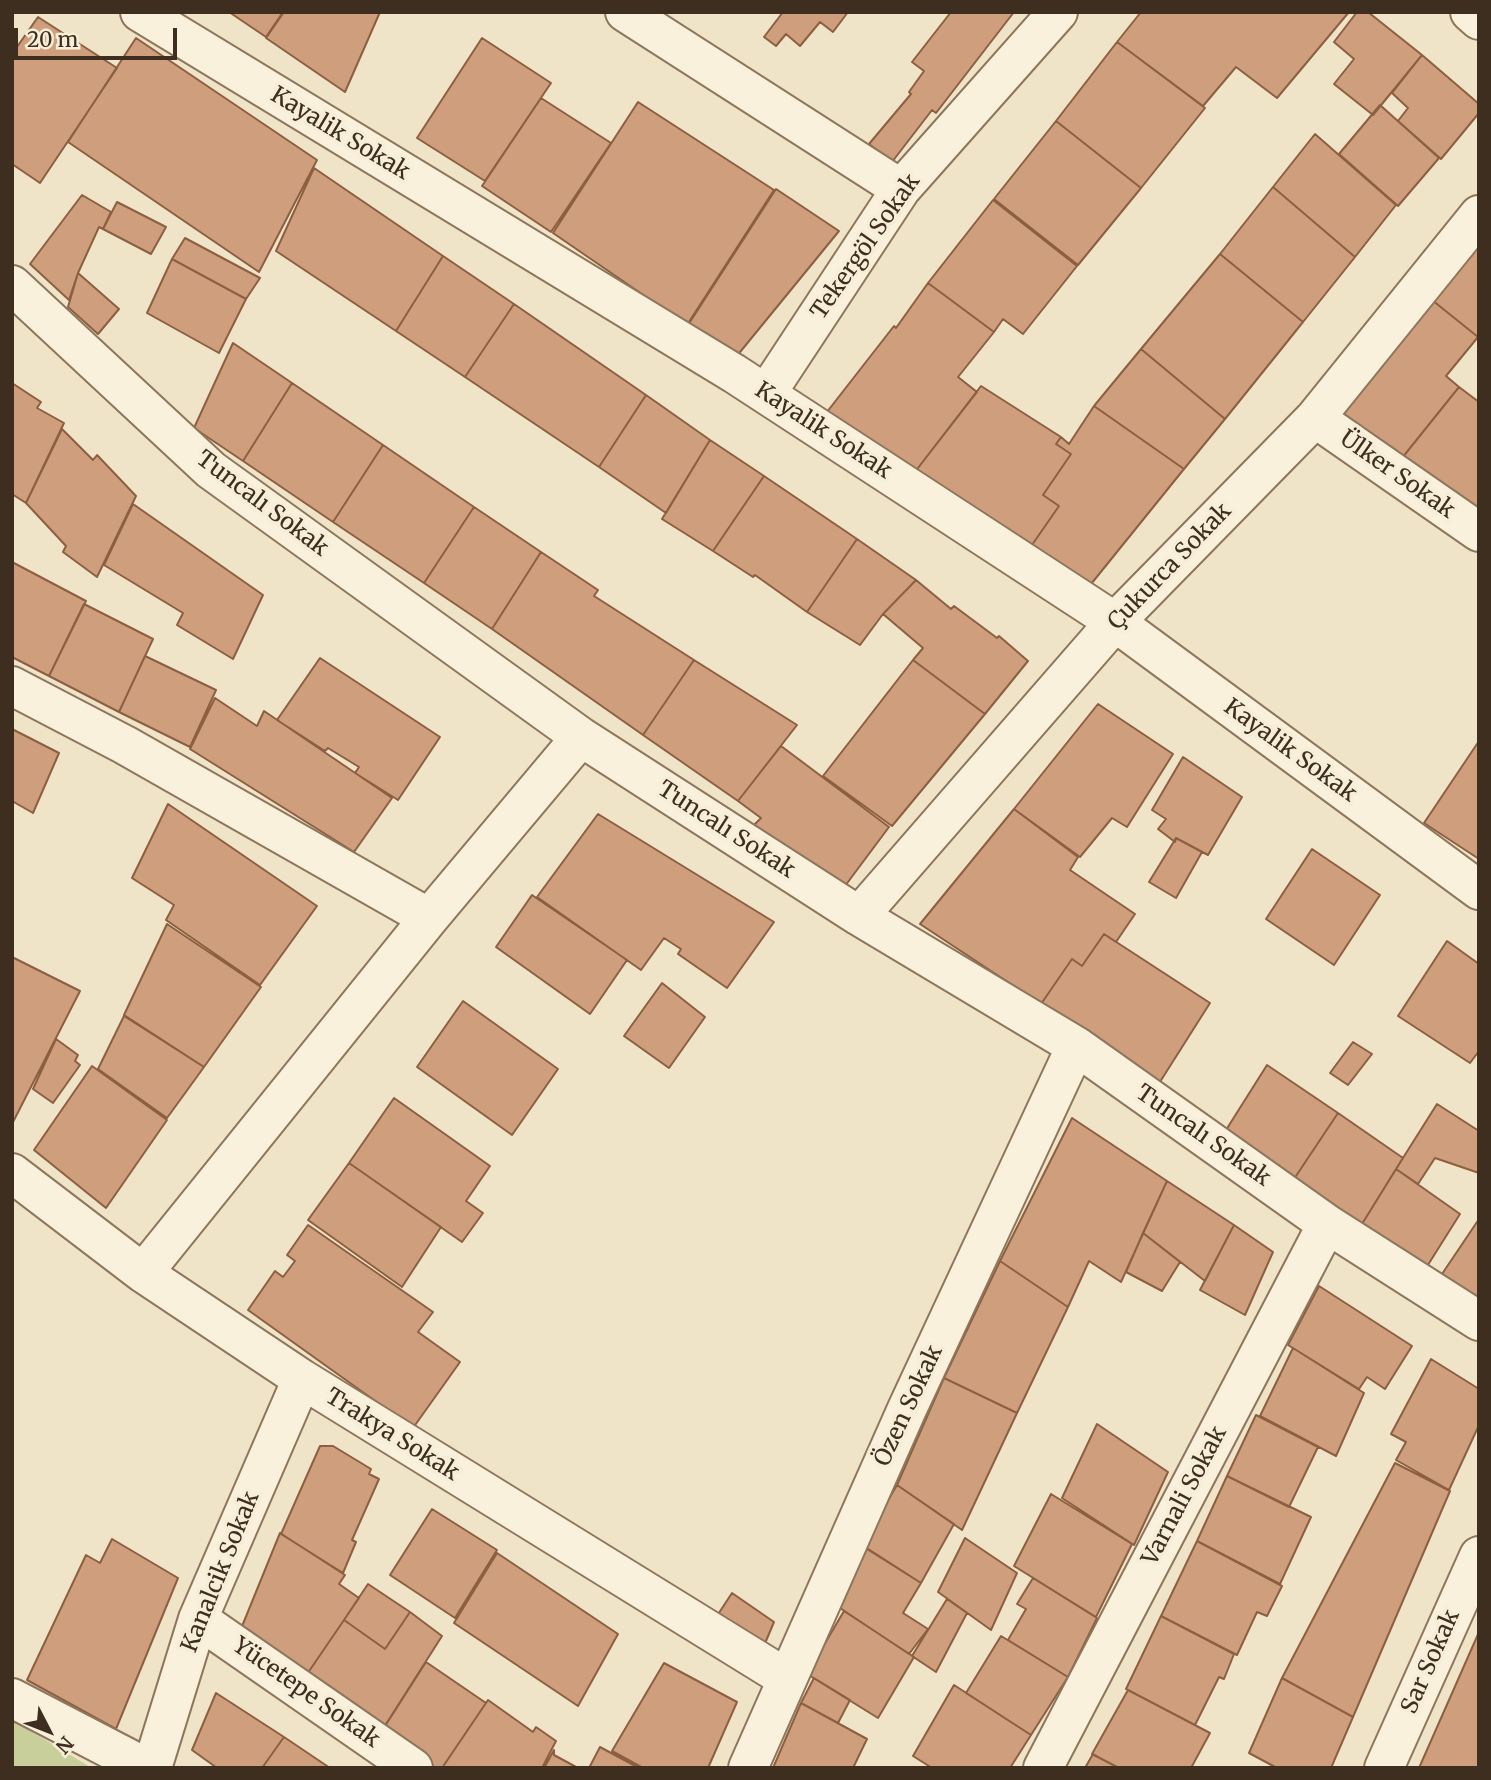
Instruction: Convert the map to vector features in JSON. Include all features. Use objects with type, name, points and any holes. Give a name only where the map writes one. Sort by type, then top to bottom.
[{"type":"street","name":"Kayalik Sokak","points":[[140,12],[766,394],[1115,622],[1479,890]]},
{"type":"street","points":[[625,12],[901,190]]},
{"type":"street","name":"Tekergöl Sokak","points":[[766,394],[901,190],[1058,12]]},
{"type":"street","points":[[1470,12],[1479,20]]},
{"type":"street","name":"Çukurca Sokak","points":[[859,916],[1115,622],[1315,418],[1479,215]]},
{"type":"street","name":"Tuncalı Sokak","points":[[12,285],[211,470],[581,737],[859,916],[1076,1046],[1326,1224],[1479,1321]]},
{"type":"street","name":"Ülker Sokak","points":[[1315,418],[1479,532]]},
{"type":"street","points":[[12,686],[125,745],[429,918]]},
{"type":"street","points":[[143,1273],[429,918],[581,737]]},
{"type":"street","name":"Özen Sokak","points":[[748,1768],[786,1678],[1076,1046]]},
{"type":"street","name":"Trakya Sokak","points":[[12,1172],[143,1273],[302,1380],[786,1678]]},
{"type":"street","name":"Varnali Sokak","points":[[1043,1768],[1326,1224]]},
{"type":"street","name":"Kanalcik Sokak","points":[[150,1768],[198,1619],[302,1380]]},
{"type":"street","name":"Sar Sokak","points":[[1384,1768],[1479,1556]]},
{"type":"street","name":"Yücetepe Sokak","points":[[198,1619],[414,1768]]},
{"type":"street","points":[[12,1698],[150,1768]]},
{"type":"green space","points":[[12,1720],[92,1768],[12,1768]]},
{"type":"building","points":[[229,12],[283,12],[266,37]]},
{"type":"building","points":[[284,12],[380,12],[345,92],[266,38]]},
{"type":"building","points":[[783,12],[848,12],[833,32],[820,22],[800,46],[786,34],[776,46],[764,37]]},
{"type":"building","points":[[951,12],[1014,12],[936,113],[932,110],[892,162],[869,144],[911,94],[909,92],[924,71],[912,62]]},
{"type":"building","points":[[1141,12],[1349,12],[1277,98],[1236,67],[1203,106],[1117,42]]},
{"type":"building","points":[[1357,12],[1368,12],[1422,55],[1373,115],[1334,84],[1354,59],[1334,42]]},
{"type":"building","points":[[38,17],[117,68],[40,183],[12,164],[12,54]]},
{"type":"building","points":[[136,38],[317,160],[259,272],[68,142]]},
{"type":"building","points":[[482,38],[551,83],[485,181],[417,138]]},
{"type":"building","points":[[1117,42],[1205,108],[1141,188],[1056,121]]},
{"type":"building","points":[[1422,55],[1479,104],[1479,113],[1441,159],[1398,121],[1408,108],[1392,93]]},
{"type":"building","points":[[541,98],[611,143],[551,232],[482,186]]},
{"type":"building","points":[[638,102],[774,190],[687,325],[553,233]]},
{"type":"building","points":[[1380,105],[1439,158],[1398,206],[1339,154]]},
{"type":"building","points":[[1056,121],[1141,188],[1078,265],[994,199]]},
{"type":"building","points":[[1315,134],[1396,205],[1355,257],[1273,187]]},
{"type":"building","points":[[314,168],[443,256],[396,331],[276,251]]},
{"type":"building","points":[[1273,187],[1355,257],[1303,322],[1220,254]]},
{"type":"building","points":[[776,189],[839,231],[736,357],[688,325]]},
{"type":"building","points":[[82,195],[111,212],[103,229],[99,227],[69,300],[30,264]]},
{"type":"building","points":[[993,200],[1077,266],[1023,334],[1003,319],[994,332],[928,283]]},
{"type":"building","points":[[117,202],[166,227],[151,254],[103,229]]},
{"type":"building","points":[[1479,231],[1479,336],[1478,337],[1427,296]]},
{"type":"building","points":[[185,238],[260,278],[246,299],[172,259]]},
{"type":"building","points":[[1220,254],[1303,322],[1225,419],[1141,349]]},
{"type":"building","points":[[443,256],[514,304],[465,377],[396,331]]},
{"type":"building","points":[[172,259],[246,299],[219,353],[147,313]]},
{"type":"building","points":[[78,273],[119,309],[98,334],[68,307]]},
{"type":"building","points":[[928,283],[994,332],[958,377],[977,392],[911,477],[823,417],[894,326],[896,328]]},
{"type":"building","points":[[1427,296],[1478,337],[1446,376],[1459,387],[1394,468],[1325,423]]},
{"type":"building","points":[[514,304],[646,395],[599,467],[465,377]]},
{"type":"building","points":[[233,343],[292,383],[243,461],[194,428]]},
{"type":"building","points":[[1141,349],[1225,419],[1184,469],[1094,406]]},
{"type":"building","points":[[12,383],[41,402],[37,408],[64,423],[26,503],[12,494]]},
{"type":"building","points":[[292,383],[383,445],[333,522],[243,461]]},
{"type":"building","points":[[981,386],[1061,437],[1056,444],[1071,454],[1043,495],[1059,506],[1025,555],[911,477]]},
{"type":"building","points":[[1459,387],[1479,402],[1479,525],[1394,468]]},
{"type":"building","points":[[646,395],[710,440],[666,513],[599,467]]},
{"type":"building","points":[[1094,406],[1184,469],[1083,594],[1025,555],[1059,506],[1043,495],[1071,454],[1056,444],[1061,437],[1069,444]]},
{"type":"building","points":[[62,429],[93,460],[97,455],[136,496],[97,577],[63,552],[66,546],[26,503]]},
{"type":"building","points":[[710,440],[764,476],[713,551],[662,519]]},
{"type":"building","points":[[383,445],[474,507],[424,583],[333,522]]},
{"type":"building","points":[[764,476],[857,539],[807,612],[755,575],[753,577],[713,551]]},
{"type":"building","points":[[133,504],[263,595],[233,659],[177,625],[183,613],[104,565]]},
{"type":"building","points":[[474,507],[541,552],[492,629],[424,583]]},
{"type":"building","points":[[857,539],[916,580],[883,614],[860,645],[807,612]]},
{"type":"building","points":[[541,552],[598,590],[594,596],[694,660],[643,735],[492,629]]},
{"type":"building","points":[[12,562],[86,601],[49,676],[12,657]]},
{"type":"building","points":[[916,580],[951,609],[954,606],[997,638],[999,636],[1028,661],[985,714],[913,660],[923,648],[883,614]]},
{"type":"building","points":[[84,604],[153,639],[119,712],[49,676]]},
{"type":"building","points":[[145,656],[216,690],[190,747],[119,712]]},
{"type":"building","points":[[320,658],[440,737],[398,800],[355,773],[359,767],[328,748],[325,751],[277,720]]},
{"type":"building","points":[[694,660],[797,725],[738,801],[643,735]]},
{"type":"building","points":[[913,660],[985,714],[892,826],[823,776]]},
{"type":"building","points":[[215,698],[257,726],[264,711],[392,798],[354,852],[190,749]]},
{"type":"building","points":[[1098,704],[1173,754],[1127,827],[1112,818],[1080,857],[1014,809]]},
{"type":"building","points":[[12,729],[59,753],[33,813],[12,801]]},
{"type":"building","points":[[1479,741],[1479,859],[1424,823]]},
{"type":"building","points":[[781,746],[889,827],[845,886],[753,826],[761,818],[738,801]]},
{"type":"building","points":[[1183,757],[1242,797],[1208,855],[1176,838],[1175,842],[1158,829],[1166,819],[1152,810]]},
{"type":"building","points":[[168,804],[317,906],[260,985],[166,920],[174,905],[132,878]]},
{"type":"building","points":[[1014,809],[1078,857],[1070,870],[1135,914],[1116,942],[1104,934],[1082,966],[1072,959],[1041,1004],[920,924]]},
{"type":"building","points":[[598,814],[774,922],[727,988],[678,954],[681,949],[664,938],[641,970],[537,897]]},
{"type":"building","points":[[1176,838],[1202,852],[1176,898],[1149,882]]},
{"type":"building","points":[[1312,849],[1380,895],[1334,965],[1266,919]]},
{"type":"building","points":[[532,895],[627,960],[590,1014],[496,947]]},
{"type":"building","points":[[167,924],[261,987],[204,1067],[124,1015]]},
{"type":"building","points":[[1104,934],[1210,1003],[1158,1085],[1041,1004],[1072,959],[1082,966]]},
{"type":"building","points":[[1447,941],[1479,964],[1479,1051],[1470,1063],[1398,1016]]},
{"type":"building","points":[[12,957],[80,991],[12,1124]]},
{"type":"building","points":[[662,983],[705,1017],[669,1068],[624,1036]]},
{"type":"building","points":[[463,1001],[558,1069],[512,1135],[417,1067]]},
{"type":"building","points":[[124,1016],[204,1067],[167,1118],[98,1069]]},
{"type":"building","points":[[56,1039],[78,1055],[75,1061],[80,1065],[53,1103],[33,1089]]},
{"type":"building","points":[[1353,1042],[1372,1054],[1348,1085],[1330,1073]]},
{"type":"building","points":[[1267,1065],[1338,1113],[1294,1179],[1226,1130]]},
{"type":"building","points":[[92,1066],[167,1120],[106,1208],[34,1150]]},
{"type":"building","points":[[394,1098],[490,1166],[466,1201],[483,1213],[462,1242],[349,1163]]},
{"type":"building","points":[[1437,1104],[1479,1131],[1479,1173],[1435,1158],[1418,1184],[1396,1169]]},
{"type":"building","points":[[1338,1113],[1403,1158],[1362,1224],[1294,1179]]},
{"type":"building","points":[[1072,1118],[1167,1181],[1121,1282],[1089,1261],[1068,1307],[1000,1261]]},
{"type":"building","points":[[349,1163],[441,1227],[402,1287],[308,1220]]},
{"type":"building","points":[[1396,1169],[1460,1214],[1426,1268],[1362,1224]]},
{"type":"building","points":[[1167,1181],[1234,1225],[1205,1281],[1143,1233]]},
{"type":"building","points":[[1479,1219],[1479,1304],[1440,1277]]},
{"type":"building","points":[[308,1225],[433,1312],[418,1332],[460,1362],[413,1428],[248,1310],[275,1271],[283,1277],[295,1261],[287,1255]]},
{"type":"building","points":[[1234,1225],[1273,1252],[1245,1315],[1200,1290]]},
{"type":"building","points":[[1143,1233],[1180,1262],[1162,1291],[1126,1272]]},
{"type":"building","points":[[1000,1261],[1068,1307],[1017,1413],[944,1378]]},
{"type":"building","points":[[1319,1286],[1412,1346],[1385,1389],[1367,1377],[1359,1389],[1288,1345]]},
{"type":"building","points":[[1293,1348],[1364,1393],[1336,1456],[1260,1416]]},
{"type":"building","points":[[1431,1359],[1479,1389],[1479,1425],[1449,1490],[1396,1460],[1406,1442],[1391,1434]]},
{"type":"building","points":[[944,1378],[1017,1413],[962,1530],[897,1485]]},
{"type":"building","points":[[1256,1415],[1318,1447],[1289,1507],[1227,1476]]},
{"type":"building","points":[[1097,1424],[1168,1472],[1134,1545],[1062,1498]]},
{"type":"building","points":[[320,1446],[333,1446],[371,1469],[369,1474],[379,1479],[352,1540],[356,1542],[343,1573],[281,1534]]},
{"type":"building","points":[[1395,1463],[1450,1491],[1353,1717],[1282,1678]]},
{"type":"building","points":[[1227,1476],[1311,1517],[1280,1584],[1197,1541]]},
{"type":"building","points":[[897,1485],[954,1524],[921,1583],[862,1545]]},
{"type":"building","points":[[1051,1494],[1132,1544],[1096,1617],[1014,1566]]},
{"type":"building","points":[[432,1509],[497,1550],[455,1618],[390,1575]]},
{"type":"building","points":[[280,1533],[345,1575],[339,1584],[359,1598],[301,1683],[236,1641]]},
{"type":"building","points":[[965,1538],[1017,1573],[991,1630],[938,1592]]},
{"type":"building","points":[[112,1539],[178,1578],[116,1729],[27,1680],[86,1555],[100,1563]]},
{"type":"building","points":[[1197,1541],[1282,1586],[1267,1616],[1257,1612],[1237,1655],[1161,1616]]},
{"type":"building","points":[[867,1549],[921,1583],[903,1613],[928,1629],[909,1654],[834,1604]]},
{"type":"building","points":[[497,1553],[618,1634],[578,1706],[454,1623]]},
{"type":"building","points":[[1033,1578],[1097,1618],[1068,1677],[1008,1640],[1026,1609],[1017,1604]]},
{"type":"building","points":[[368,1584],[410,1612],[385,1649],[344,1620]]},
{"type":"building","points":[[732,1593],[774,1622],[758,1660],[709,1628]]},
{"type":"building","points":[[947,1599],[967,1613],[936,1672],[912,1656]]},
{"type":"building","points":[[844,1611],[914,1657],[878,1718],[807,1674]]},
{"type":"building","points":[[410,1612],[442,1636],[381,1732],[301,1683],[344,1620],[385,1649]]},
{"type":"building","points":[[1161,1616],[1234,1654],[1224,1679],[1219,1677],[1195,1725],[1126,1689]]},
{"type":"building","points":[[1479,1632],[1479,1768],[1419,1768]]},
{"type":"building","points":[[1001,1636],[1068,1677],[1031,1735],[966,1693]]},
{"type":"building","points":[[426,1662],[486,1703],[442,1768],[433,1768],[380,1734]]},
{"type":"building","points":[[664,1663],[737,1702],[708,1768],[643,1768],[612,1751]]},
{"type":"building","points":[[814,1678],[850,1700],[838,1723],[801,1703]]},
{"type":"building","points":[[1282,1678],[1353,1717],[1331,1768],[1277,1768],[1249,1753]]},
{"type":"building","points":[[954,1685],[1031,1735],[1010,1768],[932,1768],[913,1756]]},
{"type":"building","points":[[1128,1690],[1210,1733],[1191,1768],[1119,1768],[1092,1754]]},
{"type":"building","points":[[216,1693],[284,1737],[262,1768],[217,1768],[192,1750]]},
{"type":"building","points":[[488,1700],[533,1732],[536,1727],[556,1741],[542,1768],[442,1768]]},
{"type":"building","points":[[801,1703],[867,1739],[853,1768],[773,1768]]},
{"type":"building","points":[[284,1737],[330,1768],[262,1768]]},
{"type":"building","points":[[600,1747],[639,1768],[589,1768]]},
{"type":"building","points":[[554,1750],[554,1755],[578,1768],[544,1768]]},
{"type":"building","points":[[1093,1754],[1118,1768],[1085,1768]]}]
